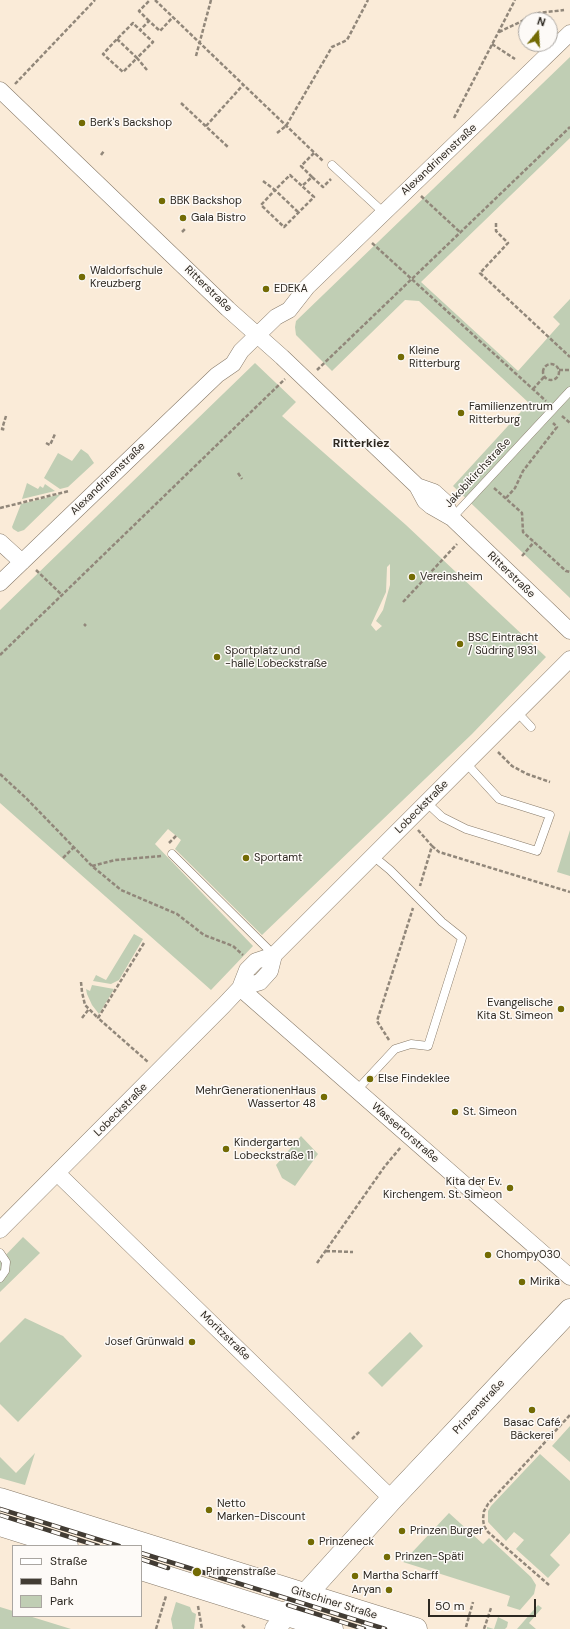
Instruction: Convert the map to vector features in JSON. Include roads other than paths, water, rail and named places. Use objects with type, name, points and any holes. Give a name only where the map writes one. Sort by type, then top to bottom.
[{"type":"main road","name":"Prinzenstraße","points":[[281,1622],[392,1499],[570,1310]]},
{"type":"main road","name":"Gitschiner Straße","points":[[0,1499],[416,1629]]},
{"type":"main road","points":[[0,1525],[64,1545]]},
{"type":"main road","points":[[142,1569],[281,1622],[332,1629]]},
{"type":"street","name":"Alexandrinenstraße","points":[[0,583],[217,375],[233,364],[241,352],[276,317],[286,302],[307,287],[570,33]]},
{"type":"street","name":"Ritterstraße","points":[[3,92],[228,309],[301,374],[417,486],[434,492],[445,502],[452,518],[570,631]]},
{"type":"street","points":[[0,542],[22,562]]},
{"type":"street","name":"Lobeckstraße","points":[[0,1230],[159,1072],[240,988],[247,970],[256,961],[274,955],[570,659]]},
{"type":"street","name":"Wassertorstraße","points":[[240,988],[570,1277]]},
{"type":"street","name":"Moritzstraße","points":[[58,1173],[392,1499]]},
{"type":"lane","points":[[328,164],[384,212]]},
{"type":"lane","name":"Jakobikirchstraße","points":[[452,518],[570,391]]},
{"type":"lane","points":[[517,712],[531,727]]},
{"type":"lane","points":[[426,802],[442,817],[466,829],[537,851],[550,815],[498,799],[466,763]]},
{"type":"lane","points":[[172,854],[274,955]]},
{"type":"lane","points":[[356,1091],[395,1049],[411,1044],[428,1046],[462,938],[442,922],[373,856]]},
{"type":"lane","points":[[0,1253],[6,1262],[5,1271],[0,1278]]},
{"type":"lane","points":[[364,1629],[365,1627],[371,1626],[379,1629]]},
{"type":"railway","points":[[0,1509],[116,1545]]},
{"type":"railway","points":[[0,1515],[95,1545]]},
{"type":"railway","points":[[142,1553],[385,1629]]},
{"type":"railway","points":[[142,1559],[168,1568]]},
{"type":"railway","points":[[288,1605],[364,1629]]},
{"type":"place","name":"Berk's Backshop","points":[[82,123]]},
{"type":"place","name":"BBK Backshop","points":[[162,201]]},
{"type":"place","name":"Gala Bistro","points":[[183,218]]},
{"type":"place","name":"Waldorfschule Kreuzberg","points":[[82,277]]},
{"type":"place","name":"EDEKA","points":[[266,289]]},
{"type":"place","name":"Kleine Ritterburg","points":[[401,357]]},
{"type":"place","name":"Familienzentrum Ritterburg","points":[[461,413]]},
{"type":"place","name":"Vereinsheim","points":[[412,577]]},
{"type":"place","name":"BSC Eintracht / Südring 1931","points":[[460,644]]},
{"type":"place","name":"Sportplatz und -halle Lobeckstraße","points":[[217,657]]},
{"type":"place","name":"Sportamt","points":[[246,858]]},
{"type":"place","name":"Evangelische Kita St. Simeon","points":[[561,1009]]},
{"type":"place","name":"Else Findeklee","points":[[370,1079]]},
{"type":"place","name":"MehrGenerationenHaus Wassertor 48","points":[[324,1097]]},
{"type":"place","name":"St. Simeon","points":[[455,1112]]},
{"type":"place","name":"Kindergarten Lobeckstraße 11","points":[[226,1149]]},
{"type":"place","name":"Kita der Ev. Kirchengem. St. Simeon","points":[[510,1188]]},
{"type":"place","name":"Chompy030","points":[[488,1255]]},
{"type":"place","name":"Mirika","points":[[522,1282]]},
{"type":"place","name":"Josef Grünwald","points":[[192,1342]]},
{"type":"place","name":"Basac Café Bäckerei","points":[[532,1410]]},
{"type":"place","name":"Netto Marken-Discount","points":[[209,1510]]},
{"type":"place","name":"Prinzen Burger","points":[[402,1531]]},
{"type":"place","name":"Prinzeneck","points":[[311,1542]]},
{"type":"place","name":"Prinzen-Späti","points":[[387,1557]]},
{"type":"place","name":"Prinzenstraße","points":[[197,1572]]},
{"type":"place","name":"Martha Scharff","points":[[355,1576]]},
{"type":"place","name":"Aryan","points":[[389,1590]]},
{"type":"district","name":"Ritterkiez","points":[[361,444]]}]
